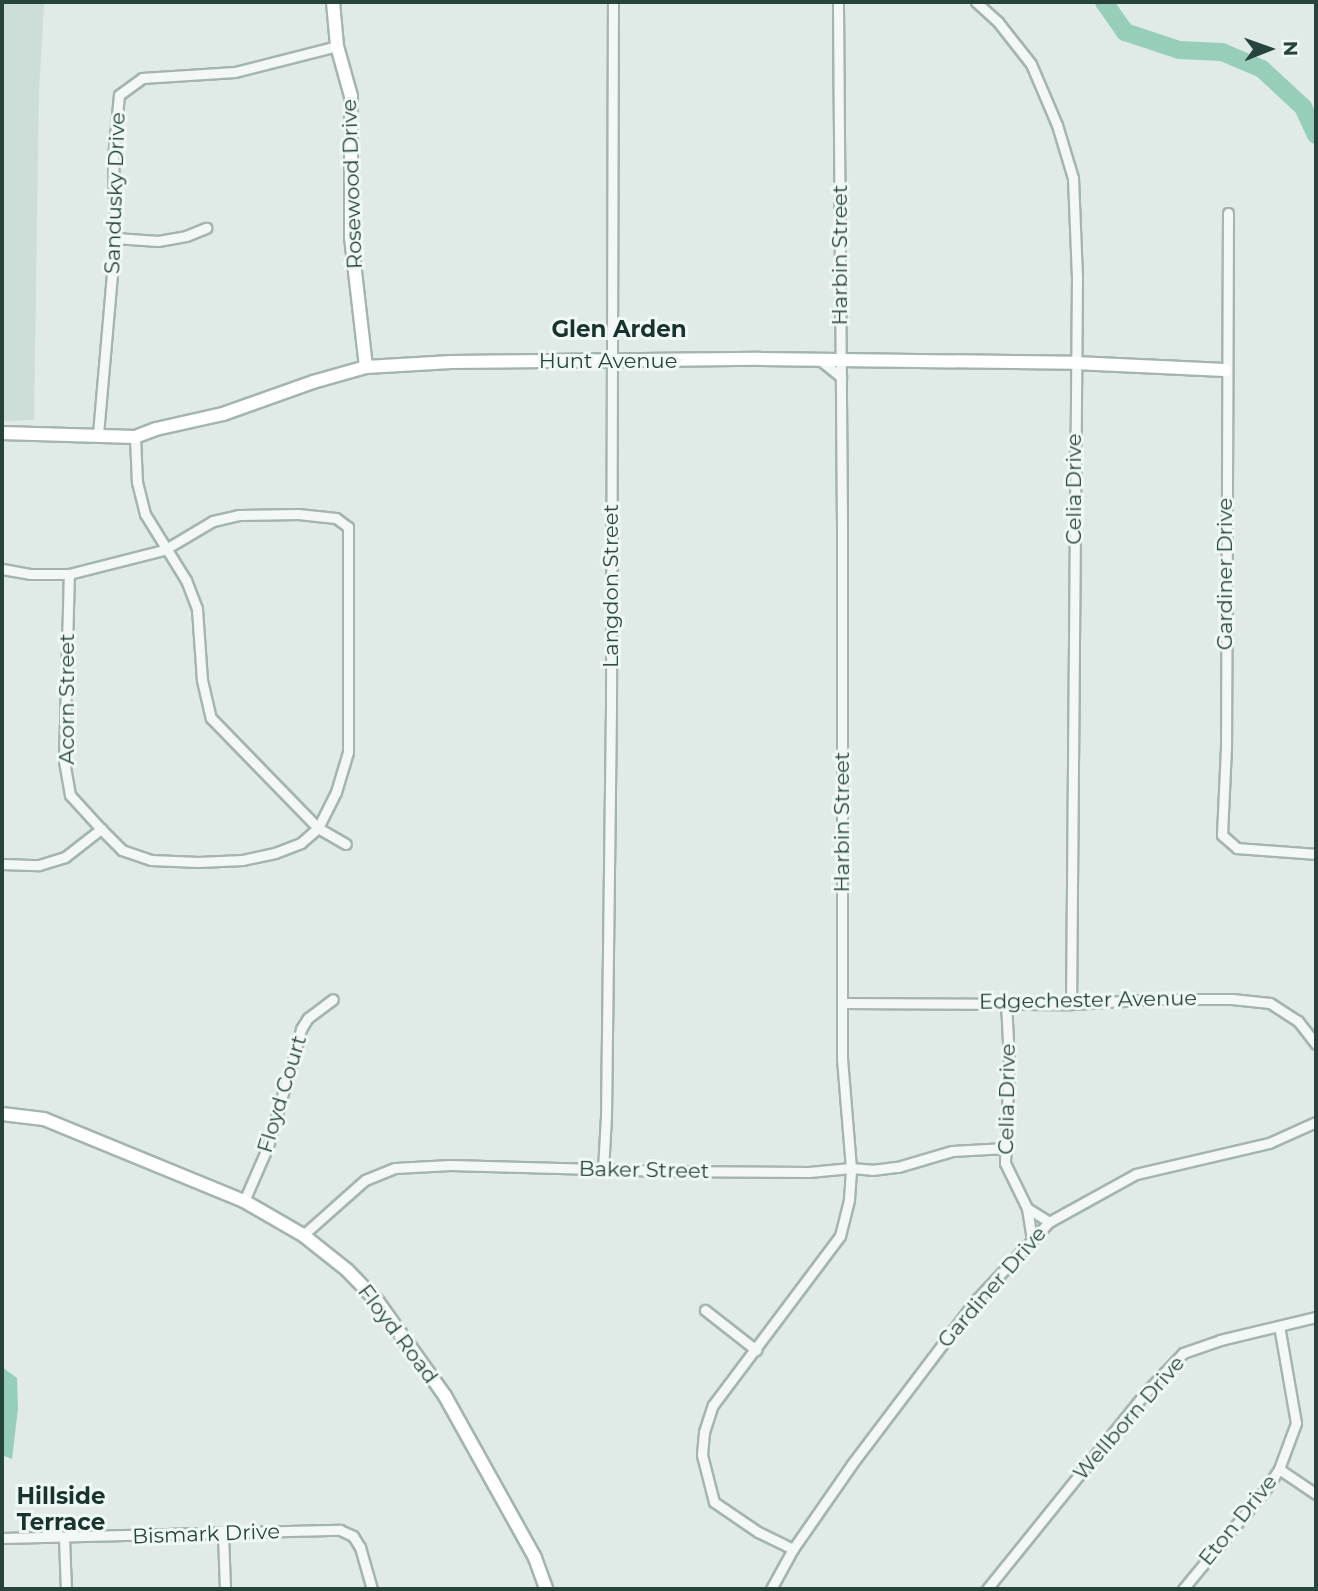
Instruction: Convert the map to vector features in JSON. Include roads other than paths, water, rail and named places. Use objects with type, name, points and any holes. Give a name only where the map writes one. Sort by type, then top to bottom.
[{"type":"street","name":"Rosewood Drive","points":[[333,2],[338,46],[351,96],[351,237],[366,367]]},
{"type":"street","name":"Langdon Street","points":[[603,1170],[608,970],[613,2]]},
{"type":"street","name":"Harbin Street","points":[[793,1549],[758,1532],[714,1502],[702,1455],[704,1432],[713,1405],[840,1236],[849,1199],[851,1168],[844,1114],[838,2]]},
{"type":"street","name":"Celia Drive","points":[[976,2],[998,22],[1031,64],[1057,125],[1073,178],[1077,278],[1071,1004]]},
{"type":"street","name":"Sandusky Drive","points":[[98,434],[115,238],[113,158],[119,95],[142,78],[234,72],[338,46]]},
{"type":"street","name":"Gardiner Drive","points":[[1228,212],[1225,370],[1226,747],[1222,835],[1237,848],[1316,854]]},
{"type":"street","points":[[115,238],[158,241],[186,236],[206,228]]},
{"type":"street","name":"Hunt Avenue","points":[[2,433],[135,437],[156,429],[223,414],[366,367],[451,362],[820,360],[1075,363],[1225,370]]},
{"type":"street","points":[[820,360],[841,377]]},
{"type":"street","points":[[135,437],[136,482],[145,514],[164,550],[186,580],[197,609],[202,647],[202,680],[211,718],[318,828],[346,844]]},
{"type":"street","points":[[2,569],[30,574],[69,574],[164,550],[213,521],[239,515],[336,517],[348,527],[348,752],[336,792],[318,828]]},
{"type":"street","name":"Acorn Street","points":[[69,574],[64,761],[70,794],[101,830],[122,850],[151,860],[198,862],[243,860],[275,853],[301,842],[318,828]]},
{"type":"street","points":[[2,864],[40,865],[65,857],[101,830]]},
{"type":"street","name":"Floyd Court","points":[[244,1201],[268,1146],[301,1029],[308,1018],[333,999]]},
{"type":"street","name":"Edgechester Avenue","points":[[843,1003],[1071,1004],[1160,999],[1233,999],[1270,1003],[1298,1021],[1316,1044]]},
{"type":"street","name":"Celia Drive","points":[[1006,1002],[1009,1062],[1005,1163],[1027,1208]]},
{"type":"street","name":"Floyd Road","points":[[2,1114],[44,1119],[244,1201],[303,1235],[347,1270],[378,1302],[445,1396],[535,1558],[546,1589]]},
{"type":"street","name":"Gardiner Drive","points":[[771,1589],[793,1549],[852,1464],[968,1310],[1049,1222],[1136,1174],[1269,1143],[1316,1122]]},
{"type":"street","name":"Baker Street","points":[[303,1235],[365,1180],[395,1168],[450,1165],[603,1170],[872,1170],[898,1167],[952,1151],[1006,1148]]},
{"type":"street","points":[[1027,1208],[1049,1222]]},
{"type":"street","points":[[1027,1208],[1032,1238]]},
{"type":"street","points":[[705,1310],[756,1350]]},
{"type":"street","name":"Wellborn Drive","points":[[987,1589],[1147,1391],[1182,1353],[1316,1317]]},
{"type":"street","name":"Eton Drive","points":[[1183,1589],[1265,1490],[1279,1469],[1296,1423],[1279,1326]]},
{"type":"street","points":[[1279,1469],[1316,1494]]},
{"type":"street","name":"Bismark Drive","points":[[2,1538],[340,1530],[353,1536],[360,1546],[372,1589]]},
{"type":"street","points":[[223,1534],[225,1589]]},
{"type":"street","points":[[64,1538],[66,1589]]},
{"type":"waterway","points":[[1104,2],[1125,32],[1179,50],[1222,52],[1262,69],[1303,107],[1316,135]]},
{"type":"district","name":"Glen Arden","points":[[619,329]]},
{"type":"district","name":"Hillside Terrace","points":[[61,1509]]}]
